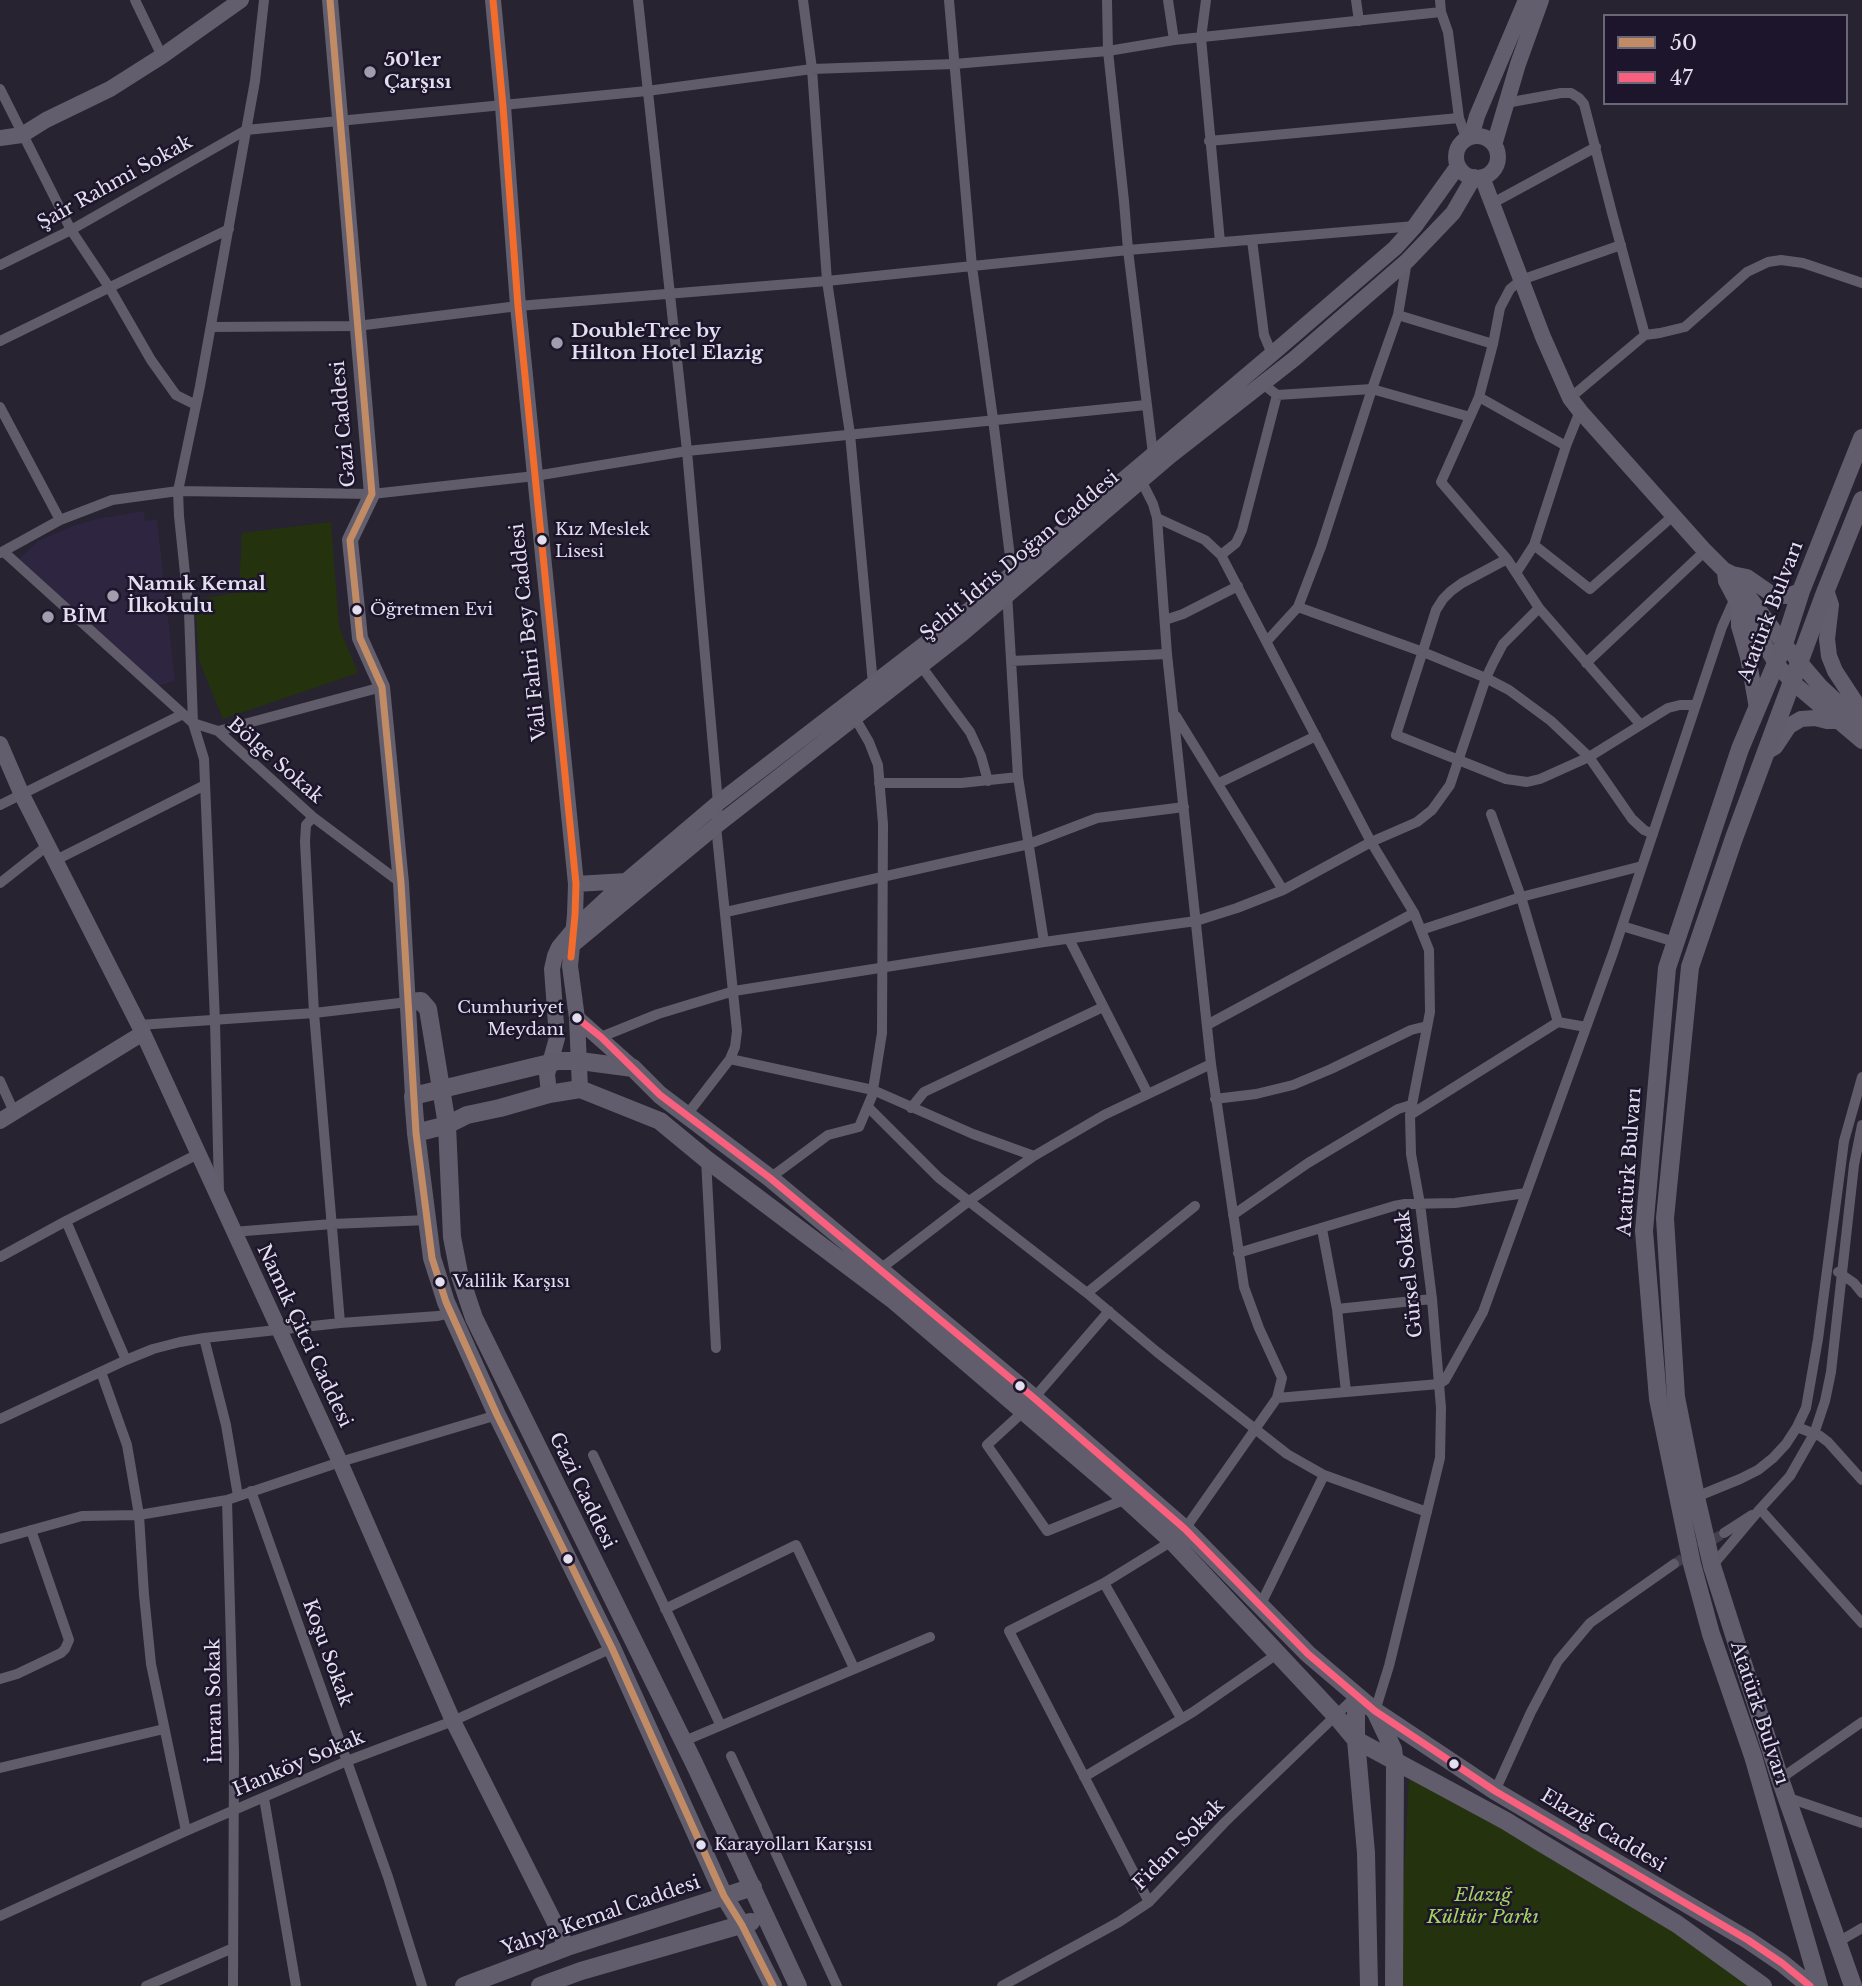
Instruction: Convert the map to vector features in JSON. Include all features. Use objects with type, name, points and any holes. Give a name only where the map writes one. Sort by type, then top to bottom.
[{"type":"main road","points":[[0,138],[22,135],[46,120],[110,89],[241,0]]},
{"type":"main road","name":"Gazi Caddesi","points":[[330,0],[372,494],[350,540],[360,638],[382,687],[401,883],[416,1133],[432,1258],[451,1313],[497,1415],[612,1648],[723,1896],[742,1925],[773,1986]]},
{"type":"main road","name":"Vali Fahri Bey Caddesi","points":[[493,0],[518,306],[576,884],[570,965],[577,1018],[580,1089]]},
{"type":"main road","points":[[1469,138],[1526,0]]},
{"type":"main road","points":[[1494,145],[1541,0]]},
{"type":"main road","points":[[1478,177],[1493,170],[1496,164],[1497,152],[1494,145],[1484,137],[1469,138],[1458,146],[1458,166],[1462,171],[1478,177],[1492,204],[1543,337],[1575,404],[1705,551],[1728,572],[1799,663],[1862,725]]},
{"type":"main road","name":"Şehit İdris Doğan Caddesi","points":[[549,1094],[547,1074],[558,1038],[552,969],[555,956],[574,929],[718,803],[969,610],[1395,248],[1415,226],[1458,166]]},
{"type":"main road","name":"Şehit İdris Doğan Caddesi","points":[[571,946],[716,826],[963,633],[1170,456],[1263,384],[1407,261],[1453,213],[1478,177]]},
{"type":"main road","name":"Atatürk Bulvarı","points":[[1819,1986],[1753,1756],[1711,1634],[1692,1564],[1658,1399],[1644,1231],[1667,968],[1740,749],[1784,644],[1801,590],[1862,438]]},
{"type":"main road","name":"Atatürk Bulvarı","points":[[1853,1986],[1786,1797],[1712,1566],[1676,1398],[1665,1218],[1690,967],[1791,681],[1862,500]]},
{"type":"main road","points":[[1728,572],[1747,577],[1773,595],[1787,596],[1801,590]]},
{"type":"main road","points":[[1728,572],[1726,581],[1776,663],[1791,681],[1862,741]]},
{"type":"main road","points":[[1826,590],[1831,605],[1827,639],[1829,656],[1835,671],[1862,712]]},
{"type":"main road","points":[[1737,601],[1739,626],[1748,657],[1757,708]]},
{"type":"main road","points":[[1765,753],[1775,747],[1789,726],[1801,719],[1839,721]]},
{"type":"main road","name":"Namık Çitci Caddesi","points":[[0,744],[22,795],[141,1029],[340,1462],[453,1721],[567,1947]]},
{"type":"main road","points":[[576,884],[626,881]]},
{"type":"main road","name":"Gazi Caddesi","points":[[408,1002],[421,1001],[428,1009],[447,1125],[452,1237],[459,1273],[474,1318],[799,1986]]},
{"type":"main road","points":[[577,1018],[660,1095],[770,1178],[879,1269],[1179,1535],[1277,1654],[1356,1740],[1506,1821],[1677,1924],[1763,1986]]},
{"type":"main road","points":[[7,1117],[141,1029]]},
{"type":"main road","points":[[413,1096],[550,1063],[580,1061],[633,1068]]},
{"type":"main road","points":[[416,1133],[447,1125],[467,1115],[580,1089],[660,1121],[706,1159],[1029,1404],[1126,1499],[1179,1535]]},
{"type":"main road","name":"Elazığ Caddesi","points":[[1179,1535],[1260,1606],[1308,1654],[1375,1711],[1495,1791],[1748,1940],[1810,1986]]},
{"type":"main road","points":[[1356,1696],[1356,1740],[1366,1853],[1369,1986]]},
{"type":"main road","points":[[1375,1711],[1392,1749],[1395,1763],[1394,1986]]},
{"type":"main road","name":"Yahya Kemal Caddesi","points":[[464,1986],[567,1947],[753,1887]]},
{"type":"main road","points":[[540,1986],[581,1971],[766,1918]]},
{"type":"street","points":[[135,0],[162,56]]},
{"type":"street","points":[[220,1202],[204,759],[193,723],[189,612],[178,491],[211,327],[255,81],[264,0]]},
{"type":"street","points":[[638,0],[687,451],[718,803],[716,826],[737,1031],[735,1048],[730,1059],[687,1116]]},
{"type":"street","points":[[803,0],[812,69],[827,281],[850,434],[873,684]]},
{"type":"street","points":[[949,0],[971,267],[1012,573]]},
{"type":"street","points":[[1107,0],[1108,51],[1128,250],[1153,454]]},
{"type":"street","points":[[1168,0],[1174,40]]},
{"type":"street","points":[[1206,0],[1201,38],[1220,242]]},
{"type":"street","points":[[1356,0],[1359,21]]},
{"type":"street","points":[[1440,0],[1448,32],[1459,118],[1469,138]]},
{"type":"street","points":[[246,130],[647,92],[812,69],[954,64],[1108,51],[1174,40],[1441,12]]},
{"type":"street","points":[[0,89],[71,230],[109,287],[151,360],[176,395],[196,405]]},
{"type":"street","points":[[1506,103],[1571,93],[1584,104],[1645,335]]},
{"type":"street","points":[[1209,141],[1459,118]]},
{"type":"street","name":"Şair Rahmi Sokak","points":[[0,265],[71,230],[246,130]]},
{"type":"street","points":[[1492,204],[1596,148]]},
{"type":"street","points":[[211,327],[357,326],[518,306],[827,281],[1128,250],[1415,226]]},
{"type":"street","points":[[0,341],[229,229]]},
{"type":"street","points":[[1252,240],[1264,335],[1272,354]]},
{"type":"street","points":[[1621,246],[1521,280],[1510,289],[1500,308],[1479,397],[1441,482],[1507,559],[1539,608],[1640,724]]},
{"type":"street","points":[[1517,573],[1534,545],[1566,446],[1575,404],[1645,335],[1685,327],[1747,272],[1768,262],[1781,260],[1803,263],[1862,284]]},
{"type":"street","points":[[1266,641],[1298,607],[1321,547],[1398,315],[1407,261]]},
{"type":"street","points":[[1398,315],[1493,344]]},
{"type":"street","points":[[1263,384],[1277,395],[1372,389],[1470,417]]},
{"type":"street","points":[[1157,518],[1205,540],[1222,555],[1236,543],[1242,530],[1277,395]]},
{"type":"street","points":[[1479,397],[1566,446]]},
{"type":"street","points":[[2,552],[60,520],[112,500],[178,491],[372,494],[535,476],[687,451],[1146,405]]},
{"type":"street","points":[[0,407],[60,520]]},
{"type":"street","points":[[1142,482],[1157,518],[1167,654],[1211,1064],[1238,1253],[1244,1287],[1282,1378],[1277,1398],[1179,1535],[1104,1583],[1009,1631],[1149,1902]]},
{"type":"street","points":[[1534,545],[1590,589],[1674,515]]},
{"type":"street","points":[[1586,663],[1705,551]]},
{"type":"street","name":"Bölge Sokak","points":[[2,552],[193,723],[218,731],[313,817],[401,883]]},
{"type":"street","name":"Gürsel Sokak","points":[[1222,555],[1371,842],[1414,913],[1429,950],[1430,1012],[1410,1110],[1411,1154],[1432,1299],[1441,1408],[1440,1458],[1389,1666],[1375,1711]]},
{"type":"street","points":[[1507,559],[1462,583],[1443,599],[1436,610],[1396,736],[1506,779],[1527,782],[1589,757],[1668,708],[1696,705]]},
{"type":"street","points":[[1164,620],[1179,617],[1238,586]]},
{"type":"street","points":[[1007,593],[1018,777],[1044,942]]},
{"type":"street","points":[[1277,1398],[1439,1384],[1445,1380],[1483,1312],[1622,926],[1722,627],[1737,601]]},
{"type":"street","points":[[1298,607],[1486,678],[1530,704],[1589,757],[1632,819],[1653,834]]},
{"type":"street","points":[[601,1038],[658,1014],[734,991],[1196,921],[1283,890],[1371,842],[1417,822],[1432,810],[1450,785],[1486,678],[1503,644],[1539,608]]},
{"type":"street","points":[[1011,661],[1167,654]]},
{"type":"street","points":[[921,666],[970,732],[988,781]]},
{"type":"street","points":[[218,731],[382,687]]},
{"type":"street","points":[[0,804],[22,795],[179,710]]},
{"type":"street","points":[[1175,713],[1283,890]]},
{"type":"street","points":[[770,1178],[828,1135],[859,1127],[869,1108],[873,1090],[882,1033],[883,824],[878,765],[855,718]]},
{"type":"street","points":[[1219,783],[1316,736]]},
{"type":"street","points":[[879,783],[961,783],[1018,777]]},
{"type":"street","points":[[0,883],[51,853],[205,785]]},
{"type":"street","points":[[726,912],[1029,844],[1097,818],[1184,807]]},
{"type":"street","points":[[1490,814],[1521,897],[1558,1022]]},
{"type":"street","points":[[313,817],[306,825],[305,842],[314,1013],[340,1323]]},
{"type":"street","points":[[1421,930],[1521,897],[1642,866]]},
{"type":"street","points":[[1207,1025],[1414,913]]},
{"type":"street","points":[[1622,926],[1675,942]]},
{"type":"street","points":[[1069,939],[1148,1094]]},
{"type":"street","points":[[141,1029],[408,1002]]},
{"type":"street","points":[[911,1108],[924,1092],[1103,1007]]},
{"type":"street","points":[[1233,1215],[1330,1149],[1398,1109],[1410,1110],[1558,1022],[1586,1027]]},
{"type":"street","points":[[1215,1098],[1256,1094],[1293,1085],[1322,1074],[1411,1030],[1427,1026]]},
{"type":"street","points":[[730,1059],[873,1090],[973,1134],[1034,1156]]},
{"type":"street","points":[[879,1269],[1034,1156],[1104,1115],[1211,1064]]},
{"type":"street","points":[[1696,1497],[1758,1470],[1780,1451],[1797,1427],[1806,1408],[1844,1141],[1862,1077]]},
{"type":"street","points":[[0,1081],[7,1117]]},
{"type":"street","points":[[869,1108],[939,1178],[1287,1454],[1324,1475],[1427,1512]]},
{"type":"street","points":[[1712,1566],[1790,1476],[1814,1434],[1831,1372],[1841,1274],[1862,1125]]},
{"type":"street","points":[[0,1257],[198,1154]]},
{"type":"street","points":[[706,1159],[716,1348]]},
{"type":"street","points":[[1238,1253],[1394,1206],[1455,1203],[1527,1193]]},
{"type":"street","points":[[1087,1293],[1195,1206]]},
{"type":"street","points":[[233,1231],[428,1220]]},
{"type":"street","points":[[66,1221],[127,1360]]},
{"type":"street","points":[[1322,1229],[1337,1309],[1346,1392]]},
{"type":"street","points":[[1828,1268],[1854,1283],[1862,1293]]},
{"type":"street","points":[[1337,1309],[1432,1299]]},
{"type":"street","points":[[1109,1311],[1029,1404],[987,1446],[1046,1531],[1126,1499]]},
{"type":"street","points":[[0,1419],[153,1349],[204,1338],[451,1313]]},
{"type":"street","name":"İmran Sokak","points":[[204,1338],[226,1424],[232,1498],[233,1986]]},
{"type":"street","points":[[101,1372],[127,1445],[139,1515],[151,1664],[186,1831]]},
{"type":"street","points":[[0,1539],[82,1516],[139,1515],[232,1498],[497,1415]]},
{"type":"street","points":[[1797,1427],[1829,1442],[1862,1480]]},
{"type":"street","points":[[593,1455],[720,1724]]},
{"type":"street","points":[[1260,1606],[1324,1475]]},
{"type":"street","name":"Koşu Sokak","points":[[251,1491],[388,1877],[422,1986]]},
{"type":"street","points":[[1724,1533],[1760,1509]]},
{"type":"street","points":[[1760,1509],[1862,1623]]},
{"type":"street","points":[[0,1679],[61,1653],[69,1640],[31,1530]]},
{"type":"street","points":[[665,1609],[796,1545],[854,1668]]},
{"type":"street","points":[[1495,1791],[1558,1661],[1590,1623],[1674,1564]]},
{"type":"street","points":[[1104,1583],[1181,1718]]},
{"type":"street","points":[[682,1742],[930,1637]]},
{"type":"street","name":"Hanköy Sokak","points":[[0,1916],[186,1831],[347,1761],[453,1721],[612,1648]]},
{"type":"street","points":[[1084,1777],[1181,1718],[1277,1654]]},
{"type":"street","name":"Fidan Sokak","points":[[1002,1986],[1119,1922],[1149,1902],[1226,1822],[1356,1696]]},
{"type":"street","points":[[1780,1779],[1862,1722]]},
{"type":"street","points":[[0,1768],[164,1729]]},
{"type":"street","points":[[731,1756],[837,1986]]},
{"type":"street","points":[[1786,1797],[1862,1823]]},
{"type":"street","points":[[264,1798],[296,1986]]},
{"type":"street","points":[[1838,1942],[1862,1928]]},
{"type":"street","points":[[146,1986],[233,1948]]},
{"type":"shaded area","name":"Namık Kemal İlkokulu","points":[[144,511],[145,521],[157,519],[175,681],[157,686],[19,559],[38,541],[70,527],[96,519]]},
{"type":"green space","points":[[331,522],[339,627],[358,673],[223,719],[199,660],[195,600],[239,592],[242,533]]},
{"type":"green space","name":"Elazığ Kültür Parkı","points":[[1409,1779],[1561,1858],[1693,1941],[1755,1986],[1403,1986],[1403,1892]]},
{"type":"tunnel","points":[[1674,1564],[1724,1533]]},
{"type":"transit line","name":"50","points":[[330,0],[372,494],[350,540],[360,638],[382,687],[401,883],[416,1133],[432,1258],[446,1302],[497,1415],[612,1648],[724,1896],[773,1986]]},
{"type":"transit line","points":[[493,0],[518,306],[576,884],[571,957]]},
{"type":"transit line","name":"47","points":[[577,1018],[601,1037],[660,1095],[770,1178],[1034,1398],[1185,1529],[1308,1654],[1375,1711],[1495,1791],[1748,1940],[1810,1986]]},
{"type":"place","name":"50'ler Çarşısı","points":[[370,72]]},
{"type":"place","name":"DoubleTree by Hilton Hotel Elazig","points":[[557,343]]},
{"type":"place","name":"Kız Meslek Lisesi","points":[[542,540]]},
{"type":"place","name":"Namık Kemal İlkokulu","points":[[113,596]]},
{"type":"place","name":"Öğretmen Evi","points":[[357,610]]},
{"type":"place","name":"BİM","points":[[48,617]]},
{"type":"place","name":"Cumhuriyet Meydanı","points":[[577,1018]]},
{"type":"place","name":"Valilik Karşısı","points":[[440,1282]]},
{"type":"place","name":"Karayolları Karşısı","points":[[701,1845]]}]
